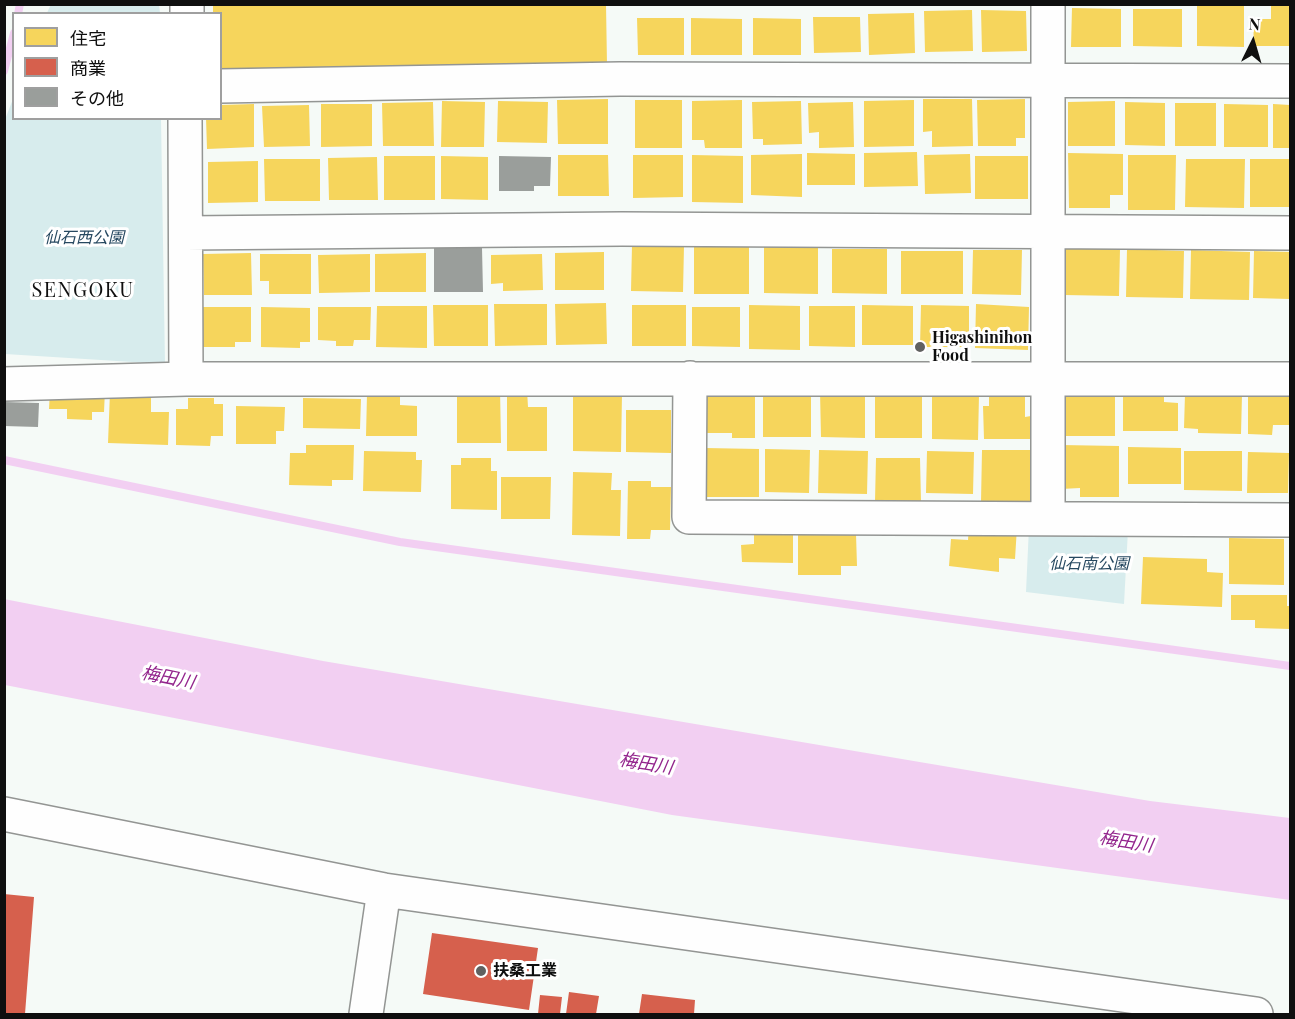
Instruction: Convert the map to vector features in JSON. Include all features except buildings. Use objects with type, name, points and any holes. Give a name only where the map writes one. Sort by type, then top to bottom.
[{"type":"street","points":[[1048,4],[1048,518]]},
{"type":"street","points":[[222,86],[620,79],[1290,81]]},
{"type":"street","points":[[185,120],[186,379]]},
{"type":"street","points":[[186,233],[622,229],[1290,233]]},
{"type":"street","points":[[690,378],[688,517],[1290,520]]},
{"type":"street","points":[[4,384],[186,379],[1290,379]]},
{"type":"street","points":[[4,814],[384,890],[1256,1014]]},
{"type":"street","points":[[366,1014],[384,890]]},
{"type":"green space","points":[[51,4],[159,5],[160,12],[47,12]]},
{"type":"green space","name":"仙石西公園","points":[[12,102],[12,120],[161,120],[165,364],[5,354],[4,122]]},
{"type":"green space","name":"仙石南公園","points":[[1029,527],[1128,530],[1124,604],[1026,592]]},
{"type":"water","name":"梅田川","points":[[4,599],[323,661],[1150,801],[1290,818],[1290,900],[672,815],[5,685]]},
{"type":"waterway","points":[[18,12],[20,4]]},
{"type":"waterway","points":[[4,71],[12,41]]},
{"type":"waterway","points":[[4,460],[400,542],[1290,666]]},
{"type":"place","name":"Higashinihon Food","points":[[920,347]]},
{"type":"place","name":"扶桑工業","points":[[481,971]]},
{"type":"district","name":"SENGOKU","points":[[83,291]]}]
